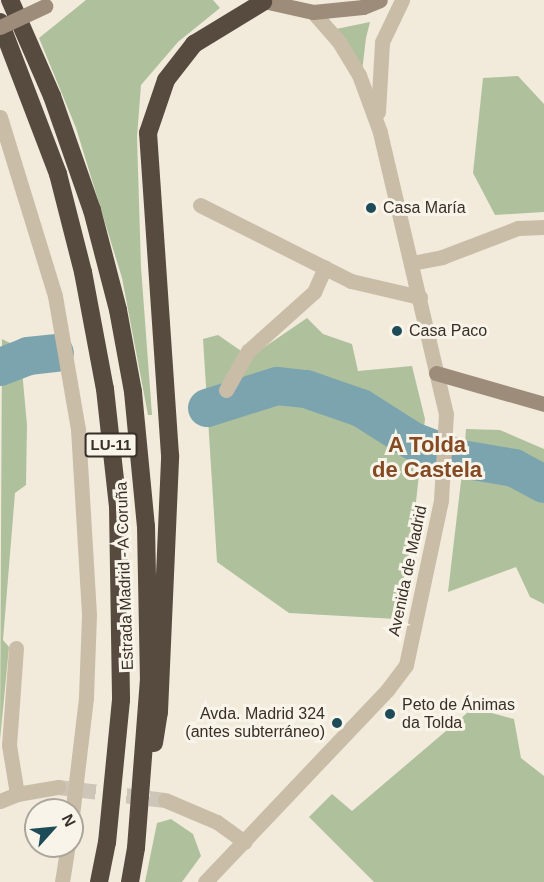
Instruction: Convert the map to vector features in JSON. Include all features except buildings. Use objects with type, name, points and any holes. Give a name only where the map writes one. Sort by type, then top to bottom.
[{"type":"highway","name":"Estrada Madrid - A Coruña","points":[[10,0],[52,96],[92,210],[118,310],[133,392],[146,526],[148,679],[136,848],[130,882]]},
{"type":"highway","points":[[136,848],[159,712],[170,455],[148,133],[166,80],[194,44],[261,1]]},
{"type":"highway","name":"Estrada Madrid - A Coruña","points":[[0,22],[58,174],[83,272],[108,413],[118,506],[121,700],[99,882]]},
{"type":"street","points":[[261,1],[313,12],[363,7],[380,0]]},
{"type":"street","name":"Avenida de Madrid","points":[[378,124],[382,42],[402,0]]},
{"type":"street","points":[[0,27],[50,3]]},
{"type":"street","name":"Avenida de Madrid","points":[[205,882],[388,689],[406,665],[441,500],[447,427],[420,297],[378,124],[358,75],[340,43],[313,12]]},
{"type":"street","points":[[0,117],[21,176],[55,296],[78,429],[89,615],[86,698],[74,798]]},
{"type":"street","points":[[200,205],[351,280],[420,297]]},
{"type":"street","points":[[412,263],[442,257],[518,228],[544,227]]},
{"type":"street","points":[[225,390],[248,351],[314,292],[325,267]]},
{"type":"street","points":[[436,373],[544,404]]},
{"type":"street","points":[[16,648],[9,745],[17,794]]},
{"type":"street","points":[[0,801],[17,794],[58,787]]},
{"type":"street","points":[[165,800],[217,822],[245,842]]},
{"type":"street","points":[[62,882],[66,858]]},
{"type":"green space","points":[[86,0],[213,0],[220,8],[178,42],[141,85],[137,137],[141,267],[152,415],[148,415],[122,278],[76,128],[39,38]]},
{"type":"green space","points":[[370,22],[366,38],[362,72],[336,29]]},
{"type":"green space","points":[[518,76],[544,104],[544,212],[495,215],[473,173],[483,78]]},
{"type":"green space","points":[[307,318],[323,334],[352,344],[358,371],[412,366],[425,419],[412,539],[396,619],[289,613],[217,562],[203,339],[218,335],[250,357]]},
{"type":"green space","points":[[2,339],[20,348],[27,425],[26,485],[15,493],[3,640],[9,647],[0,740]]},
{"type":"green space","points":[[466,429],[500,430],[544,449],[544,475],[508,457],[464,455]]},
{"type":"green space","points":[[463,464],[531,480],[544,488],[544,604],[530,597],[516,567],[448,592]]},
{"type":"green space","points":[[473,708],[514,719],[521,758],[544,776],[544,882],[374,882],[309,817],[332,794],[352,811]]},
{"type":"green space","points":[[171,819],[193,834],[201,856],[182,882],[145,882],[157,823]]},
{"type":"water","points":[[464,455],[508,457],[544,475],[544,488],[531,480],[463,464]]},
{"type":"waterway","points":[[0,367],[28,356],[55,353]]},
{"type":"waterway","points":[[207,408],[277,386],[306,389],[361,408],[413,441],[461,459],[514,468],[544,484]]},
{"type":"tunnel","points":[[58,787],[165,800]]},
{"type":"place","name":"Casa María","points":[[371,208]]},
{"type":"place","name":"Casa Paco","points":[[397,331]]},
{"type":"place","name":"Peto de Ánimas da Tolda","points":[[390,714]]},
{"type":"place","name":"Avda. Madrid 324 (antes subterráneo)","points":[[337,723]]},
{"type":"district","name":"A Tolda de Castela","points":[[427,456]]}]
